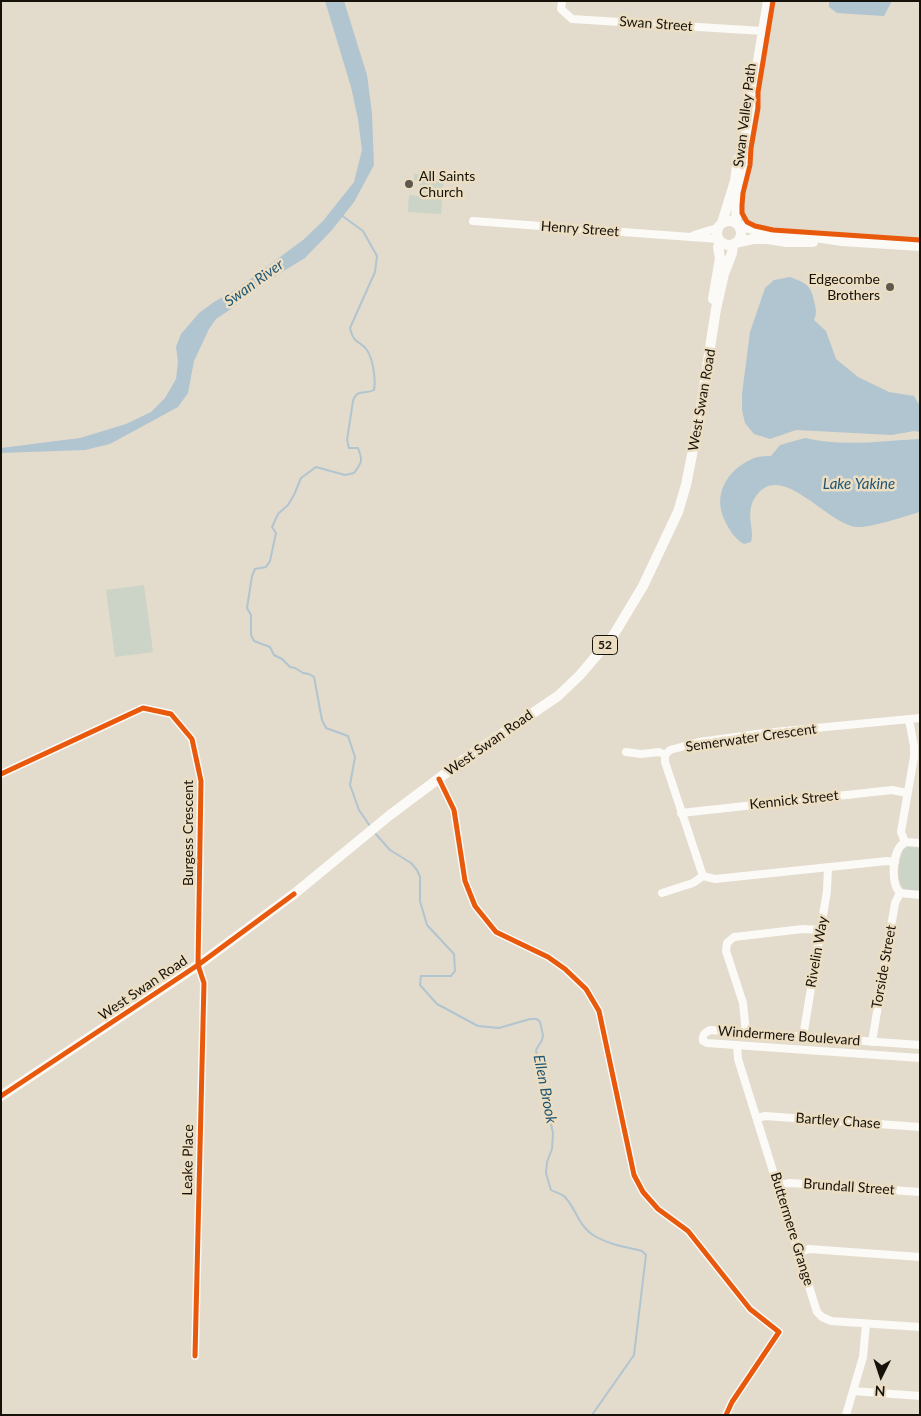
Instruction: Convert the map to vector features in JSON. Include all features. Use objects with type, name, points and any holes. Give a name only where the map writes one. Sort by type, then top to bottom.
[{"type":"main road","name":"52","points":[[719,240],[720,225],[735,181],[738,160],[742,156],[768,1]]},
{"type":"main road","name":"52","points":[[734,244],[740,237],[740,229],[737,224],[738,195],[745,161],[742,156]]},
{"type":"main road","points":[[720,225],[729,221],[767,233],[842,241],[920,246]]},
{"type":"main road","points":[[719,240],[726,245],[768,238],[798,243],[842,241]]},
{"type":"main road","name":"West Swan Road","points":[[716,309],[712,301],[720,258],[719,240]]},
{"type":"main road","name":"West Swan Road","points":[[1,1096],[198,965],[294,894],[390,815],[514,725],[558,696],[580,675],[612,636],[642,586],[674,521],[686,485],[707,375],[716,309],[724,274],[734,244]]},
{"type":"street","name":"Swan Street","points":[[562,1],[561,9],[572,19],[762,31]]},
{"type":"street","name":"Henry Street","points":[[473,221],[687,236],[719,240]]},
{"type":"street","name":"Henry Street","points":[[687,236],[720,225]]},
{"type":"street","name":"Burgess Crescent","points":[[1,774],[143,708],[171,714],[192,739],[201,781],[198,965]]},
{"type":"street","name":"Semerwater Crescent","points":[[665,755],[670,750],[699,742],[764,733],[920,718]]},
{"type":"street","points":[[905,842],[902,826],[914,757],[909,720]]},
{"type":"street","points":[[626,752],[641,754],[658,752],[665,755],[665,762],[703,876]]},
{"type":"street","points":[[439,779],[454,810],[465,881],[475,906],[496,932],[548,957],[564,969],[586,989],[599,1011],[634,1175],[643,1192],[658,1210],[688,1231],[750,1309],[779,1332],[732,1402],[726,1415]]},
{"type":"street","name":"Kennick Street","points":[[681,812],[892,790],[907,793]]},
{"type":"street","points":[[920,843],[905,842],[898,848],[895,862],[896,888],[900,893],[920,896]]},
{"type":"street","points":[[703,876],[714,879],[887,861],[895,862]]},
{"type":"street","name":"Rivelin Way","points":[[802,1037],[827,891],[828,867]]},
{"type":"street","points":[[662,893],[693,883],[703,876]]},
{"type":"street","name":"Torside Street","points":[[872,1042],[895,903],[900,893]]},
{"type":"street","points":[[746,1033],[743,1003],[726,951],[727,943],[734,937],[803,928],[820,930]]},
{"type":"street","name":"Leake Place","points":[[195,1356],[204,983],[198,965]]},
{"type":"street","name":"Windermere Boulevard","points":[[920,1045],[710,1030],[704,1033],[702,1037],[703,1041],[707,1043],[920,1058]]},
{"type":"street","name":"Buttermere Grange","points":[[737,1045],[738,1059],[818,1312],[822,1317],[831,1321],[920,1327]]},
{"type":"street","name":"Bartley Chase","points":[[757,1118],[765,1116],[920,1127]]},
{"type":"street","name":"Brundall Street","points":[[779,1185],[790,1183],[920,1192]]},
{"type":"street","points":[[800,1252],[809,1249],[920,1257]]},
{"type":"street","points":[[846,1415],[863,1358],[866,1324]]},
{"type":"street","points":[[853,1391],[920,1396]]},
{"type":"green space","points":[[414,174],[444,176],[441,214],[408,212],[409,195],[419,196],[420,181],[414,180]]},
{"type":"green space","points":[[144,585],[153,652],[115,657],[106,590]]},
{"type":"green space","points":[[909,846],[920,848],[920,891],[904,890],[899,880],[899,865],[903,850]]},
{"type":"water","name":"Swan River","points":[[325,1],[344,1],[367,75],[372,113],[374,165],[354,202],[332,230],[305,258],[259,286],[216,319],[209,329],[194,361],[188,393],[178,407],[110,444],[85,450],[1,453],[1,448],[80,438],[126,424],[151,412],[165,398],[176,379],[178,362],[176,347],[181,334],[199,313],[237,289],[303,240],[323,221],[354,182],[362,150],[358,119],[351,87]]},
{"type":"water","points":[[829,1],[892,1],[884,16],[837,13],[829,7]]},
{"type":"water","points":[[790,277],[806,285],[811,291],[816,309],[814,320],[826,331],[836,359],[858,377],[889,392],[914,396],[920,406],[920,432],[914,431],[892,435],[796,430],[770,439],[754,434],[745,423],[742,410],[742,394],[750,332],[765,288],[774,280]]},
{"type":"water","name":"Lake Yakine","points":[[805,438],[848,443],[920,439],[920,512],[879,524],[857,527],[831,515],[789,488],[775,485],[763,489],[753,501],[750,513],[752,538],[751,542],[744,544],[731,531],[721,511],[721,493],[724,484],[735,470],[743,464],[757,457],[771,456],[780,445]]},
{"type":"waterway","name":"Ellen Brook","points":[[341,215],[363,231],[377,256],[375,272],[350,328],[353,337],[369,354],[375,386],[374,390],[357,394],[353,401],[347,440],[349,448],[358,448],[361,461],[354,473],[345,475],[316,467],[301,478],[294,495],[288,505],[278,514],[272,527],[276,533],[270,561],[266,567],[255,569],[252,576],[247,608],[251,615],[251,635],[254,641],[270,647],[274,655],[282,659],[290,667],[314,677],[322,720],[326,728],[348,736],[355,757],[350,785],[359,810],[370,826]]},
{"type":"waterway","name":"Ellen Brook","points":[[374,832],[390,850],[411,863],[417,870],[420,877],[420,901],[427,925],[454,954],[455,971],[451,976],[421,976],[420,985],[437,1004],[478,1026],[499,1028],[530,1019],[537,1019],[540,1022],[543,1035],[536,1050],[553,1133],[552,1149],[547,1162],[546,1173],[551,1190],[565,1197],[584,1227],[593,1235],[610,1243],[642,1251],[646,1255],[634,1355],[592,1415]]},
{"type":"cycle path","name":"Swan Valley Path","points":[[773,1],[758,92],[758,108],[750,165],[743,193],[742,213],[747,222],[773,230],[920,240]]},
{"type":"cycle path","points":[[1,774],[143,708],[171,714],[192,739],[201,781],[198,965],[204,983],[195,1356]]},
{"type":"cycle path","points":[[439,779],[454,810],[465,881],[475,906],[496,932],[548,957],[565,969],[586,989],[599,1011],[634,1175],[643,1192],[658,1209],[688,1231],[750,1309],[779,1332],[732,1402],[726,1415]]},
{"type":"cycle path","points":[[1,1096],[198,965],[294,894]]},
{"type":"place","name":"All Saints Church","points":[[409,184]]},
{"type":"place","name":"Edgecombe Brothers","points":[[890,287]]}]
